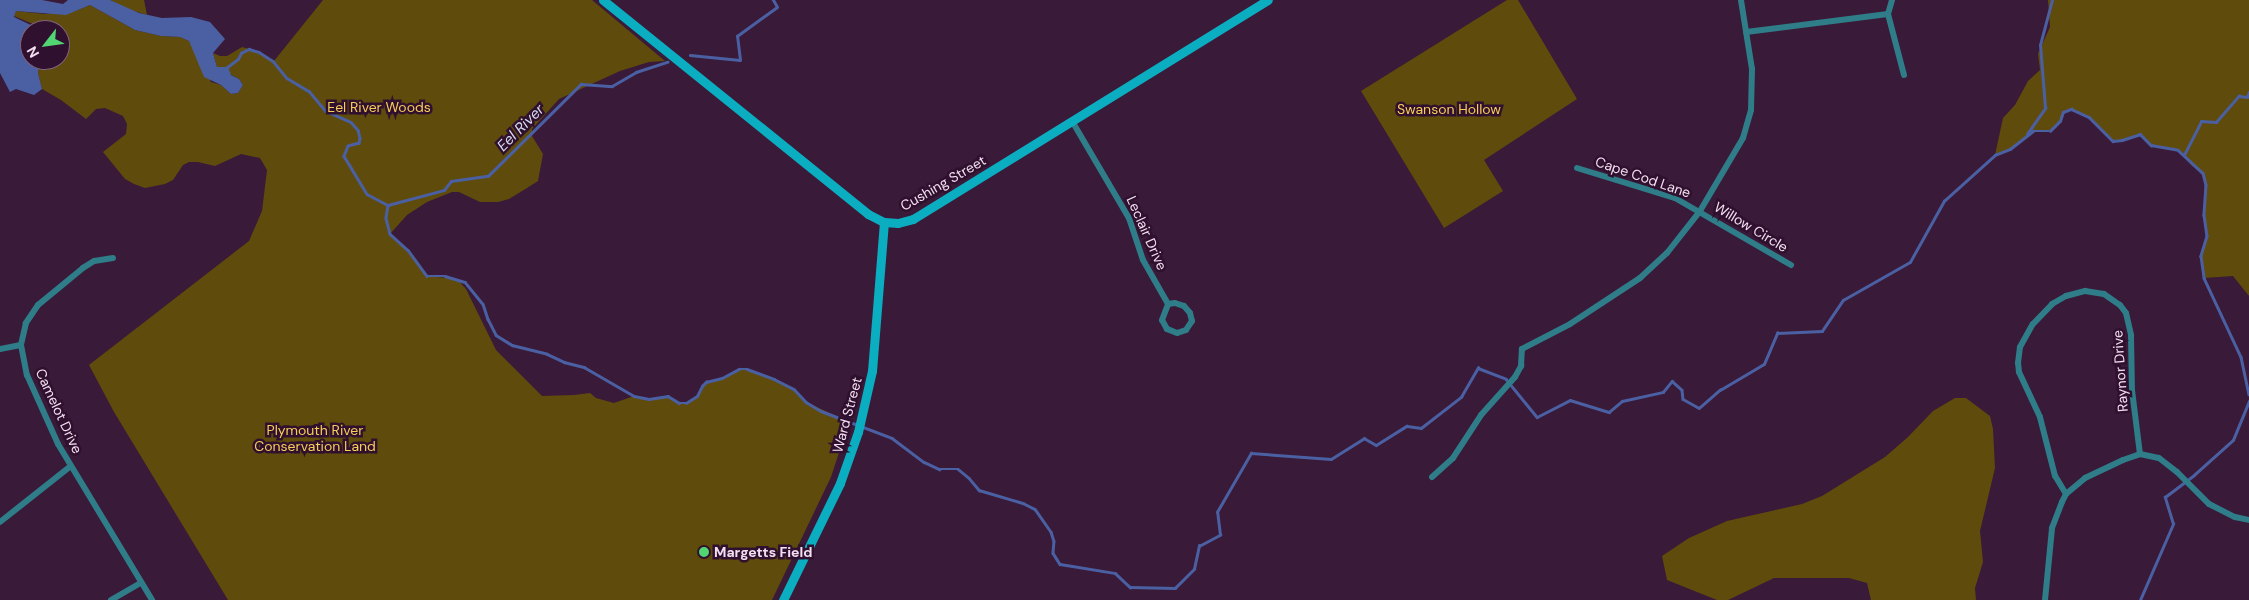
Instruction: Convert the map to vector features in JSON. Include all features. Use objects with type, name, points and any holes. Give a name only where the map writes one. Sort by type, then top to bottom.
[{"type":"street","points":[[603,0],[868,214],[884,222]]},
{"type":"street","name":"Cushing Street","points":[[884,222],[898,223],[913,219],[1268,0]]},
{"type":"street","points":[[1432,477],[1453,458],[1481,415],[1510,384],[1520,366],[1522,349],[1570,324],[1640,278],[1667,253],[1700,211],[1743,138],[1751,110],[1752,69],[1741,0]]},
{"type":"street","points":[[1892,0],[1888,14],[1904,75]]},
{"type":"street","points":[[1746,32],[1888,14]]},
{"type":"street","name":"Leclair Drive","points":[[1072,121],[1129,218],[1143,260],[1168,304]]},
{"type":"street","name":"Cape Cod Lane","points":[[1577,168],[1675,198],[1700,211]]},
{"type":"street","name":"Willow Circle","points":[[1700,211],[1791,264]]},
{"type":"street","name":"Ward Street","points":[[783,600],[840,483],[858,432],[868,391],[875,348],[879,268],[884,222]]},
{"type":"street","name":"Camelot Drive","points":[[113,258],[94,261],[38,305],[26,323],[21,345],[27,375],[71,466],[152,600]]},
{"type":"street","name":"Raynor Drive","points":[[2066,494],[2055,476],[2040,417],[2022,378],[2018,363],[2018,355],[2025,337],[2042,313],[2059,299],[2075,292],[2094,291],[2112,299],[2126,313],[2131,335],[2132,390],[2140,454]]},
{"type":"street","points":[[1175,303],[1184,306],[1190,313],[1192,321],[1186,330],[1177,333],[1167,329],[1162,320],[1168,304],[1175,303]]},
{"type":"street","points":[[0,348],[21,345]]},
{"type":"street","points":[[2045,600],[2052,528],[2066,494],[2096,472],[2123,460],[2140,454],[2159,458],[2185,480],[2199,496],[2220,511],[2249,520]]},
{"type":"street","points":[[0,522],[71,466]]},
{"type":"street","points":[[111,600],[141,583]]},
{"type":"green space","points":[[110,0],[144,0],[147,15],[127,9]]},
{"type":"green space","name":"Plymouth River Conservation Land","points":[[323,0],[592,0],[665,61],[649,62],[620,71],[559,99],[532,129],[532,136],[543,154],[538,181],[527,188],[509,199],[498,202],[480,202],[459,192],[452,192],[427,202],[407,215],[390,234],[408,250],[427,276],[457,279],[466,289],[496,350],[542,396],[590,393],[596,398],[614,403],[634,396],[649,399],[668,396],[679,403],[686,403],[697,396],[706,382],[722,378],[739,369],[747,369],[794,389],[806,402],[849,422],[831,477],[772,600],[228,600],[114,412],[89,365],[249,241],[262,211],[267,170],[260,158],[241,154],[215,166],[189,162],[183,165],[173,180],[165,184],[145,188],[125,179],[103,152],[126,134],[127,124],[123,116],[105,108],[96,109],[86,119],[61,100],[42,89],[38,70],[70,70],[70,20],[24,20],[14,16],[16,11],[45,14],[78,10],[90,5],[135,30],[161,36],[180,37],[189,41],[211,82],[221,85],[231,94],[238,93],[243,85],[239,79],[217,67],[213,53],[227,56],[242,47],[259,52],[274,61]]},
{"type":"green space","name":"Swanson Hollow","points":[[1507,0],[1518,0],[1577,99],[1484,160],[1503,191],[1444,228],[1361,91]]},
{"type":"green space","points":[[2048,0],[2249,0],[2249,296],[2233,276],[2204,278],[2201,257],[2207,238],[2204,215],[2205,179],[2202,172],[2192,166],[2178,150],[2152,146],[2138,134],[2113,141],[2089,117],[2071,109],[2064,112],[2060,121],[2050,131],[2033,131],[2010,149],[1995,155],[2003,118],[2015,105],[2028,81],[2040,70],[2038,54],[2050,27]]},
{"type":"green space","points":[[1955,398],[1966,398],[1990,416],[1993,429],[1995,468],[1980,531],[1983,562],[1975,588],[1976,600],[1871,600],[1867,583],[1849,578],[1774,578],[1728,600],[1717,600],[1667,580],[1662,556],[1689,538],[1727,521],[1802,504],[1822,496],[1885,457],[1933,411]]},
{"type":"water","points":[[0,0],[42,0],[63,4],[68,0],[110,0],[139,13],[162,18],[191,17],[210,22],[225,39],[213,53],[217,67],[228,67],[231,75],[239,79],[243,85],[238,93],[231,94],[221,85],[204,77],[189,41],[180,37],[161,36],[135,30],[90,5],[66,15],[16,11],[14,17],[20,20],[20,70],[38,70],[42,89],[34,95],[16,89],[10,92],[0,73]]},
{"type":"waterway","name":"Eel River","points":[[690,55],[740,60],[737,36],[777,7],[773,0]]},
{"type":"waterway","points":[[2027,134],[2045,108],[2040,45],[2052,0]]},
{"type":"waterway","points":[[226,68],[238,59],[241,53],[249,49],[259,52],[273,61],[287,78],[309,91],[326,111],[351,122],[358,130],[359,143],[348,146],[344,156],[367,194],[388,205],[386,218],[390,234],[408,250],[427,276],[445,276],[465,282],[483,304],[496,335],[512,345],[547,354],[564,362],[584,367],[634,396],[649,399],[668,396],[679,403],[686,403],[697,396],[706,382],[722,378],[739,369],[747,369],[774,379],[794,389],[806,402],[821,411],[892,438],[924,462],[939,469],[958,469],[979,490],[1023,503],[1035,509],[1051,532],[1054,541],[1053,553],[1060,564],[1115,573],[1130,587],[1175,588],[1194,569],[1199,546],[1220,535],[1217,512],[1251,453],[1331,459],[1364,438],[1376,445],[1407,426],[1421,428],[1461,397],[1478,368],[1506,379],[1537,417],[1570,400],[1609,412],[1622,401],[1663,392],[1672,381],[1682,390],[1683,399],[1699,408],[1720,390],[1764,364],[1777,333],[1822,331],[1843,300],[1910,262],[1944,201],[1995,155],[2010,149],[2033,131],[2050,131],[2060,121],[2063,112],[2071,109],[2089,117],[2113,141],[2140,134],[2151,145],[2178,150],[2203,173],[2206,185],[2204,215],[2207,236],[2201,256],[2204,278],[2241,357],[2249,394]]},
{"type":"waterway","name":"Eel River","points":[[388,205],[444,190],[451,181],[488,176],[581,84],[612,86],[636,72],[667,62]]},
{"type":"waterway","points":[[2184,155],[2201,121],[2216,122],[2239,96],[2247,97],[2249,92]]},
{"type":"waterway","points":[[2140,600],[2173,524],[2165,497],[2194,475],[2233,440],[2249,401]]},
{"type":"place","name":"Margetts Field","points":[[704,552]]},
{"type":"park label","name":"Eel River Woods","points":[[379,107]]}]
